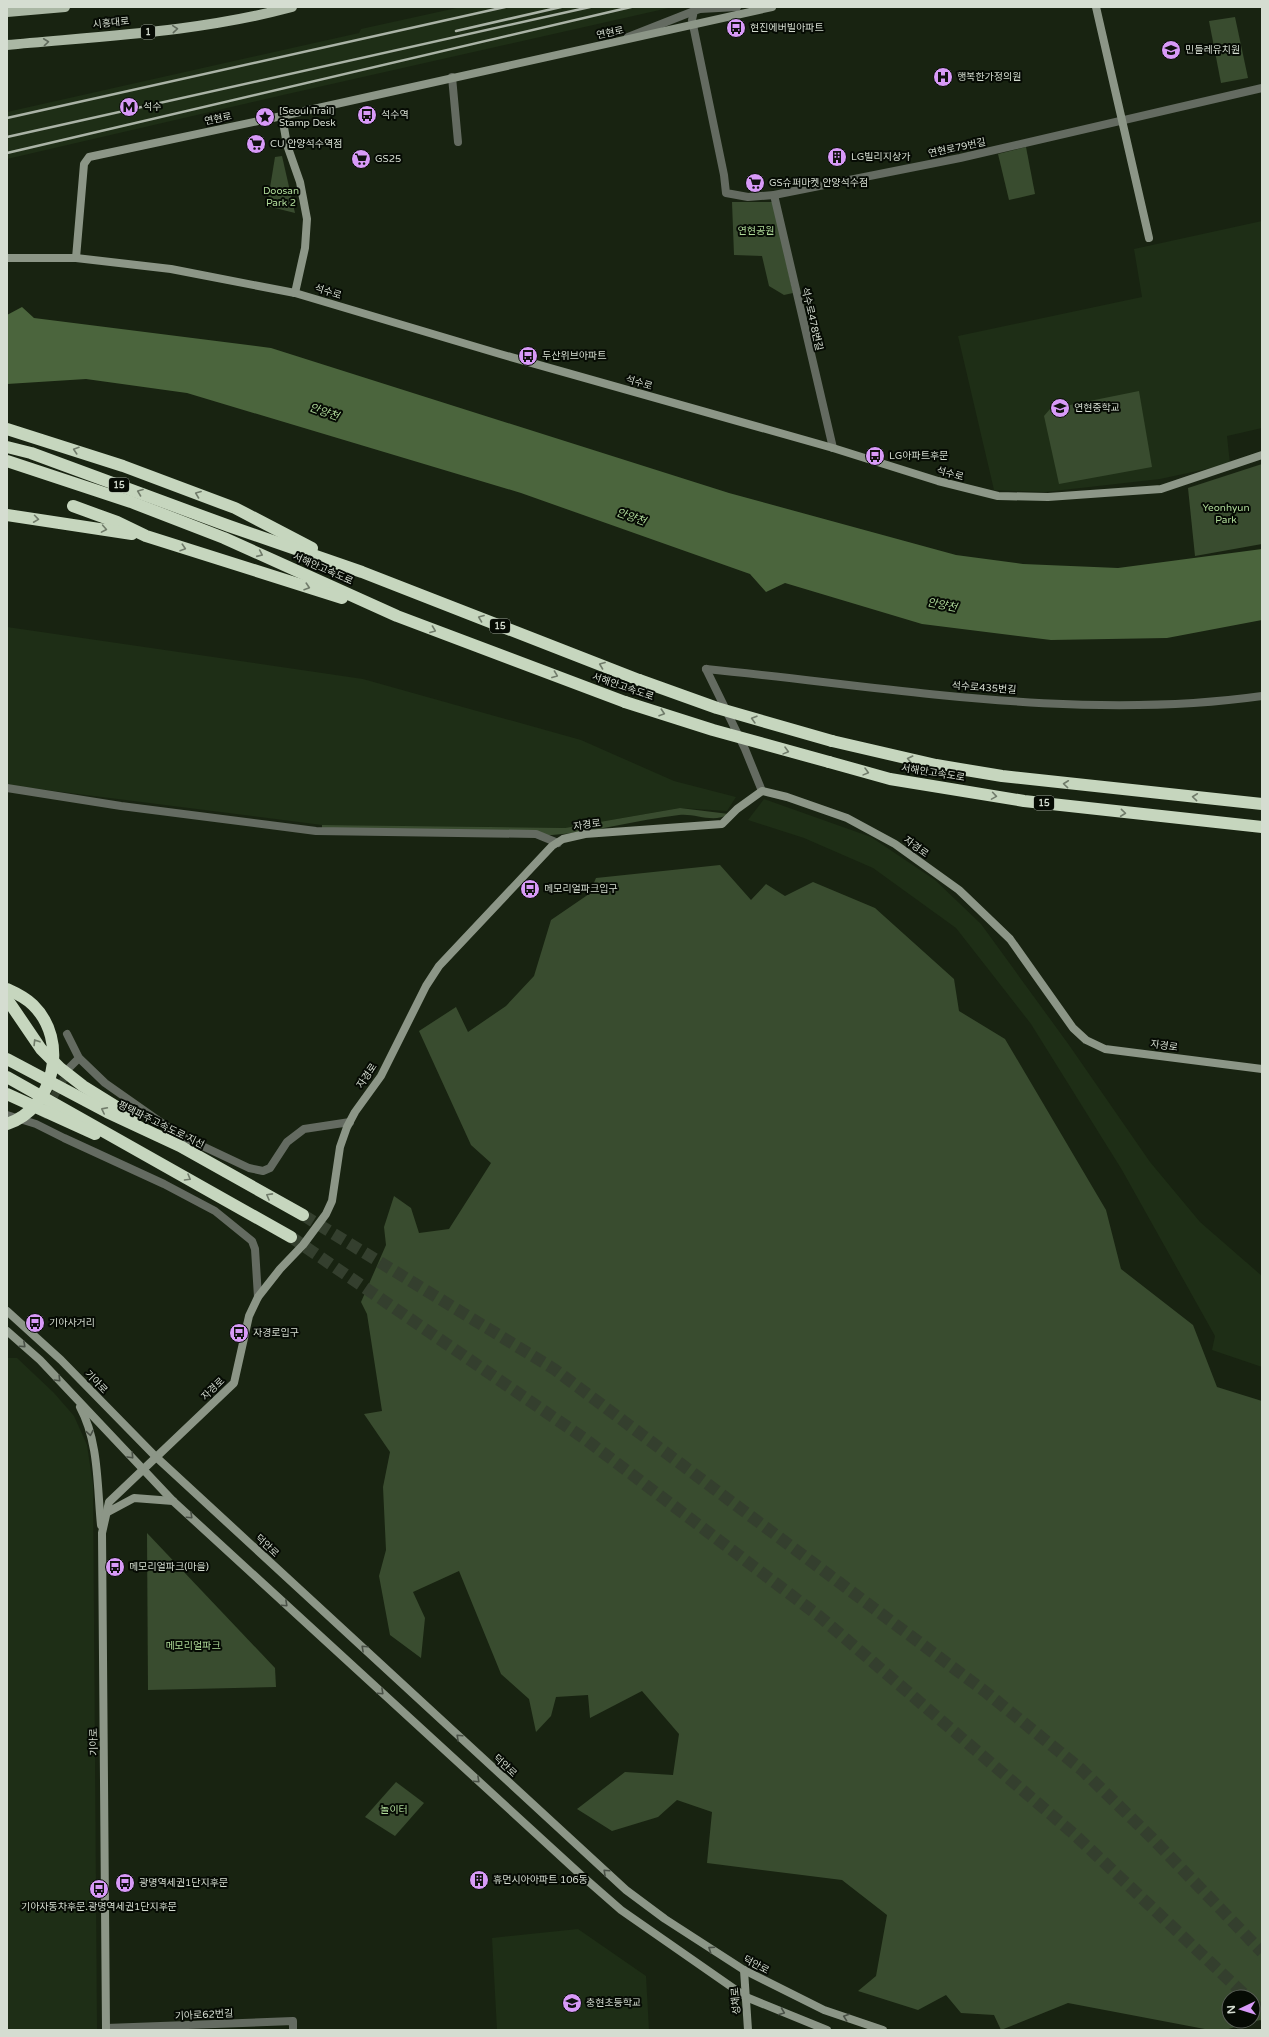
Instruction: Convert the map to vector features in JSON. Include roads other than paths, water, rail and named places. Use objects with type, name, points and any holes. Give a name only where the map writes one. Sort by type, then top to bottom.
[{"type":"highway","points":[[7,429],[123,466],[235,508],[362,572]]},
{"type":"highway","name":"서해안고속도로","points":[[7,447],[38,456],[229,526],[362,572],[638,680],[717,708],[832,741],[936,765],[1002,776],[1262,804]]},
{"type":"highway","name":"서해안고속도로","points":[[7,461],[131,502],[224,538],[397,616],[625,702],[713,730],[890,778],[1024,801],[1262,827]]},
{"type":"highway","points":[[73,506],[117,522],[146,536],[397,616]]},
{"type":"highway","points":[[7,514],[146,536]]},
{"type":"highway","points":[[1215,799],[1262,797]]},
{"type":"highway","points":[[1218,822],[1262,833]]},
{"type":"highway","points":[[7,989],[33,1005],[41,1015],[50,1034],[54,1052],[50,1080],[44,1093],[26,1114],[7,1124]]},
{"type":"highway","points":[[7,999],[41,1050],[60,1068],[83,1086],[180,1146]]},
{"type":"highway","name":"평택파주고속도로 지선","points":[[7,1059],[107,1112],[180,1146],[303,1214]]},
{"type":"highway","points":[[7,1077],[291,1237]]},
{"type":"highway","points":[[7,1094],[168,1167]]},
{"type":"main road","points":[[7,12],[65,7]]},
{"type":"main road","name":"시흥대로","points":[[7,46],[182,28],[246,18],[288,7]]},
{"type":"street","points":[[613,42],[694,12],[716,7],[737,7]]},
{"type":"street","name":"연현로","points":[[76,258],[84,164],[89,157],[282,116],[772,7]]},
{"type":"street","points":[[1096,7],[1149,238]]},
{"type":"street","points":[[693,25],[692,16],[694,12]]},
{"type":"street","name":"연현로79번길","points":[[693,25],[724,175],[726,193],[748,197],[774,196],[960,158],[1262,88]]},
{"type":"street","points":[[452,77],[458,142]]},
{"type":"street","points":[[282,116],[287,145],[300,182],[307,219],[305,248],[295,293]]},
{"type":"street","name":"석수로478번길","points":[[774,196],[833,448]]},
{"type":"street","name":"석수로","points":[[7,258],[76,258],[171,269],[295,293],[500,354],[833,448],[938,481],[998,496],[1048,497],[1160,489],[1262,455]]},
{"type":"street","name":"석수로435번길","points":[[762,791],[745,749],[706,669],[927,694],[1040,702],[1150,705],[1214,703],[1262,696]]},
{"type":"street","points":[[7,788],[121,806],[316,831],[536,834],[558,842]]},
{"type":"street","name":"자경로","points":[[156,1456],[234,1383],[249,1316],[258,1297],[280,1269],[303,1245],[326,1214],[332,1201],[340,1148],[354,1112],[381,1076],[426,986],[439,966],[552,846],[563,839],[585,834],[722,824],[737,808],[762,791],[787,797],[847,818],[895,844],[959,890],[1010,939],[1073,1028],[1086,1040],[1105,1048],[1262,1069]]},
{"type":"street","points":[[67,1034],[79,1058],[105,1083],[179,1135],[249,1168],[263,1171],[270,1168],[287,1142],[304,1129],[350,1122]]},
{"type":"street","points":[[70,1067],[79,1058]]},
{"type":"street","points":[[7,1115],[36,1124],[164,1184],[215,1211],[252,1241],[256,1250],[258,1297]]},
{"type":"street","points":[[36,1124],[42,1116]]},
{"type":"street","name":"기아로","points":[[7,1311],[61,1360],[156,1456],[109,1502],[102,1533],[106,2029]]},
{"type":"street","points":[[7,1331],[40,1360],[173,1501],[581,1876],[627,1914],[746,1997],[827,2030]]},
{"type":"street","points":[[76,1397],[88,1422],[95,1463],[102,1533]]},
{"type":"street","name":"덕안로","points":[[156,1456],[626,1890],[665,1919],[744,1970],[824,2010],[883,2030]]},
{"type":"street","points":[[106,1513],[134,1498],[173,1501]]},
{"type":"street","name":"성채로","points":[[744,1970],[748,2030]]},
{"type":"street","name":"기아로62번길","points":[[106,2029],[166,2028],[293,2021],[294,2030]]},
{"type":"water","name":"안양천","points":[[22,307],[34,318],[271,348],[729,493],[956,555],[1023,564],[1118,568],[1262,549],[1262,620],[1167,638],[1051,640],[922,624],[785,583],[766,592],[750,574],[521,493],[187,393],[86,379],[7,384],[7,315]]},
{"type":"tunnel","points":[[42,1117],[69,1070]]},
{"type":"tunnel","points":[[303,1215],[554,1369],[987,1693],[1082,1770],[1152,1838],[1262,1952]]},
{"type":"tunnel","points":[[291,1237],[585,1439],[819,1616],[1075,1835],[1239,1989]]},
{"type":"railway","points":[[7,118],[505,7]]},
{"type":"railway","points":[[456,31],[561,7]]},
{"type":"railway","points":[[7,137],[590,7]]},
{"type":"railway","points":[[7,153],[631,7]]},
{"type":"place","name":"현진에버빌아파트","points":[[736,28]]},
{"type":"place","name":"민들레유치원","points":[[1171,50]]},
{"type":"place","name":"행복한가정의원","points":[[943,77]]},
{"type":"place","name":"석수","points":[[129,107]]},
{"type":"place","name":"석수역","points":[[367,115]]},
{"type":"place","name":"[Seoul Trail] Stamp Desk","points":[[265,117]]},
{"type":"place","name":"CU 안양석수역점","points":[[256,144]]},
{"type":"place","name":"LG빌리지상가","points":[[837,157]]},
{"type":"place","name":"GS25","points":[[361,159]]},
{"type":"place","name":"GS슈퍼마켓 안양석수점","points":[[755,183]]},
{"type":"place","name":"두산위브아파트","points":[[528,356]]},
{"type":"place","name":"연현중학교","points":[[1060,408]]},
{"type":"place","name":"LG아파트후문","points":[[875,456]]},
{"type":"place","name":"메모리얼파크입구","points":[[530,889]]},
{"type":"place","name":"기아사거리","points":[[35,1323]]},
{"type":"place","name":"자경로입구","points":[[239,1333]]},
{"type":"place","name":"메모리얼파크(마을)","points":[[115,1567]]},
{"type":"place","name":"휴먼시아아파트 106동","points":[[479,1880]]},
{"type":"place","name":"광명역세권1단지후문","points":[[125,1883]]},
{"type":"place","name":"기아자동차후문.광명역세권1단지후문","points":[[99,1889]]},
{"type":"place","name":"충현초등학교","points":[[572,2003]]},
{"type":"park label","name":"Doosan Park 2","points":[[281,196]]},
{"type":"park label","name":"연현공원","points":[[756,231]]},
{"type":"park label","name":"Yeonhyun Park","points":[[1226,514]]},
{"type":"park label","name":"메모리얼파크","points":[[193,1646]]},
{"type":"park label","name":"놀이터","points":[[394,1810]]}]
